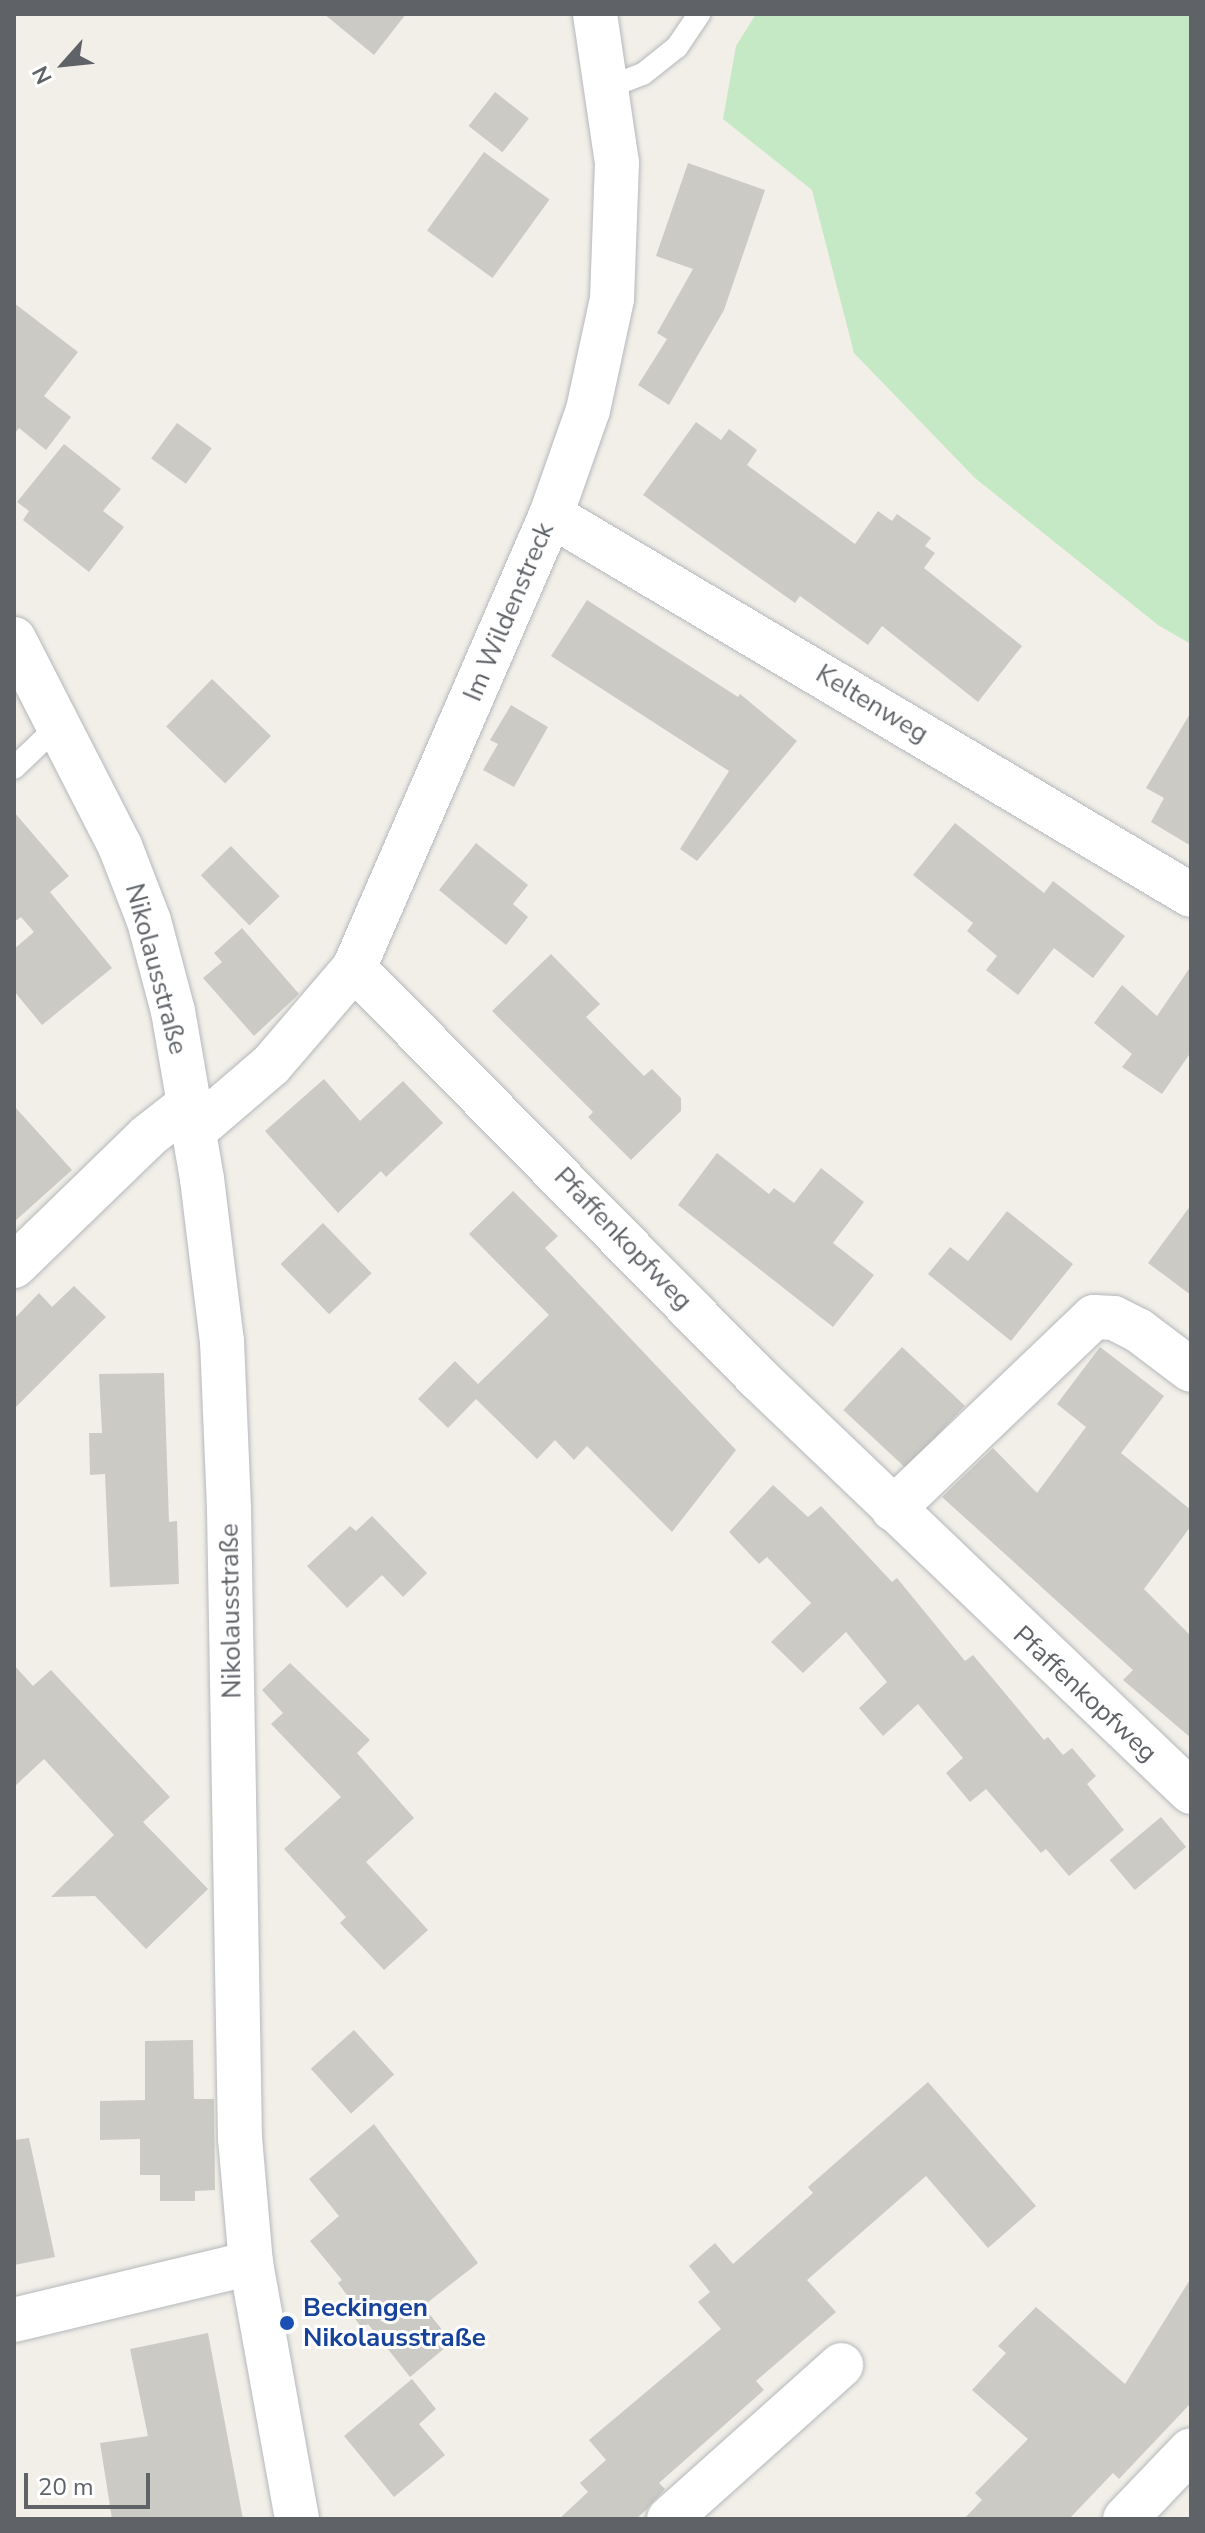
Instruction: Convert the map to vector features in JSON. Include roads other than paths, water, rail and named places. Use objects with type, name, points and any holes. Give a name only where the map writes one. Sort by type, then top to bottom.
[{"type":"street","name":"Im Wildenstreck","points":[[14,1266],[148,1136],[192,1117],[271,1065],[354,968],[551,515],[588,410],[612,299],[617,163],[609,87],[595,14]]},
{"type":"street","name":"Keltenweg","points":[[551,515],[1191,895]]},
{"type":"street","name":"Nikolausstraße","points":[[14,639],[61,723],[120,846],[149,921],[192,1117],[222,1341],[240,2138],[251,2263],[297,2519]]},
{"type":"street","name":"Pfaffenkopfweg","points":[[354,968],[893,1509],[1186,1776]]},
{"type":"street","points":[[893,1509],[1094,1317],[1114,1318],[1138,1330],[1191,1370]]},
{"type":"street","points":[[14,2320],[251,2263]]},
{"type":"street","points":[[669,2519],[841,2365]]},
{"type":"street","points":[[1125,2519],[1191,2450]]},
{"type":"lane","points":[[609,87],[643,74],[677,47],[699,14]]},
{"type":"lane","points":[[14,768],[61,723]]},
{"type":"place","name":"Beckingen Nikolausstraße","points":[[287,2323]]}]
